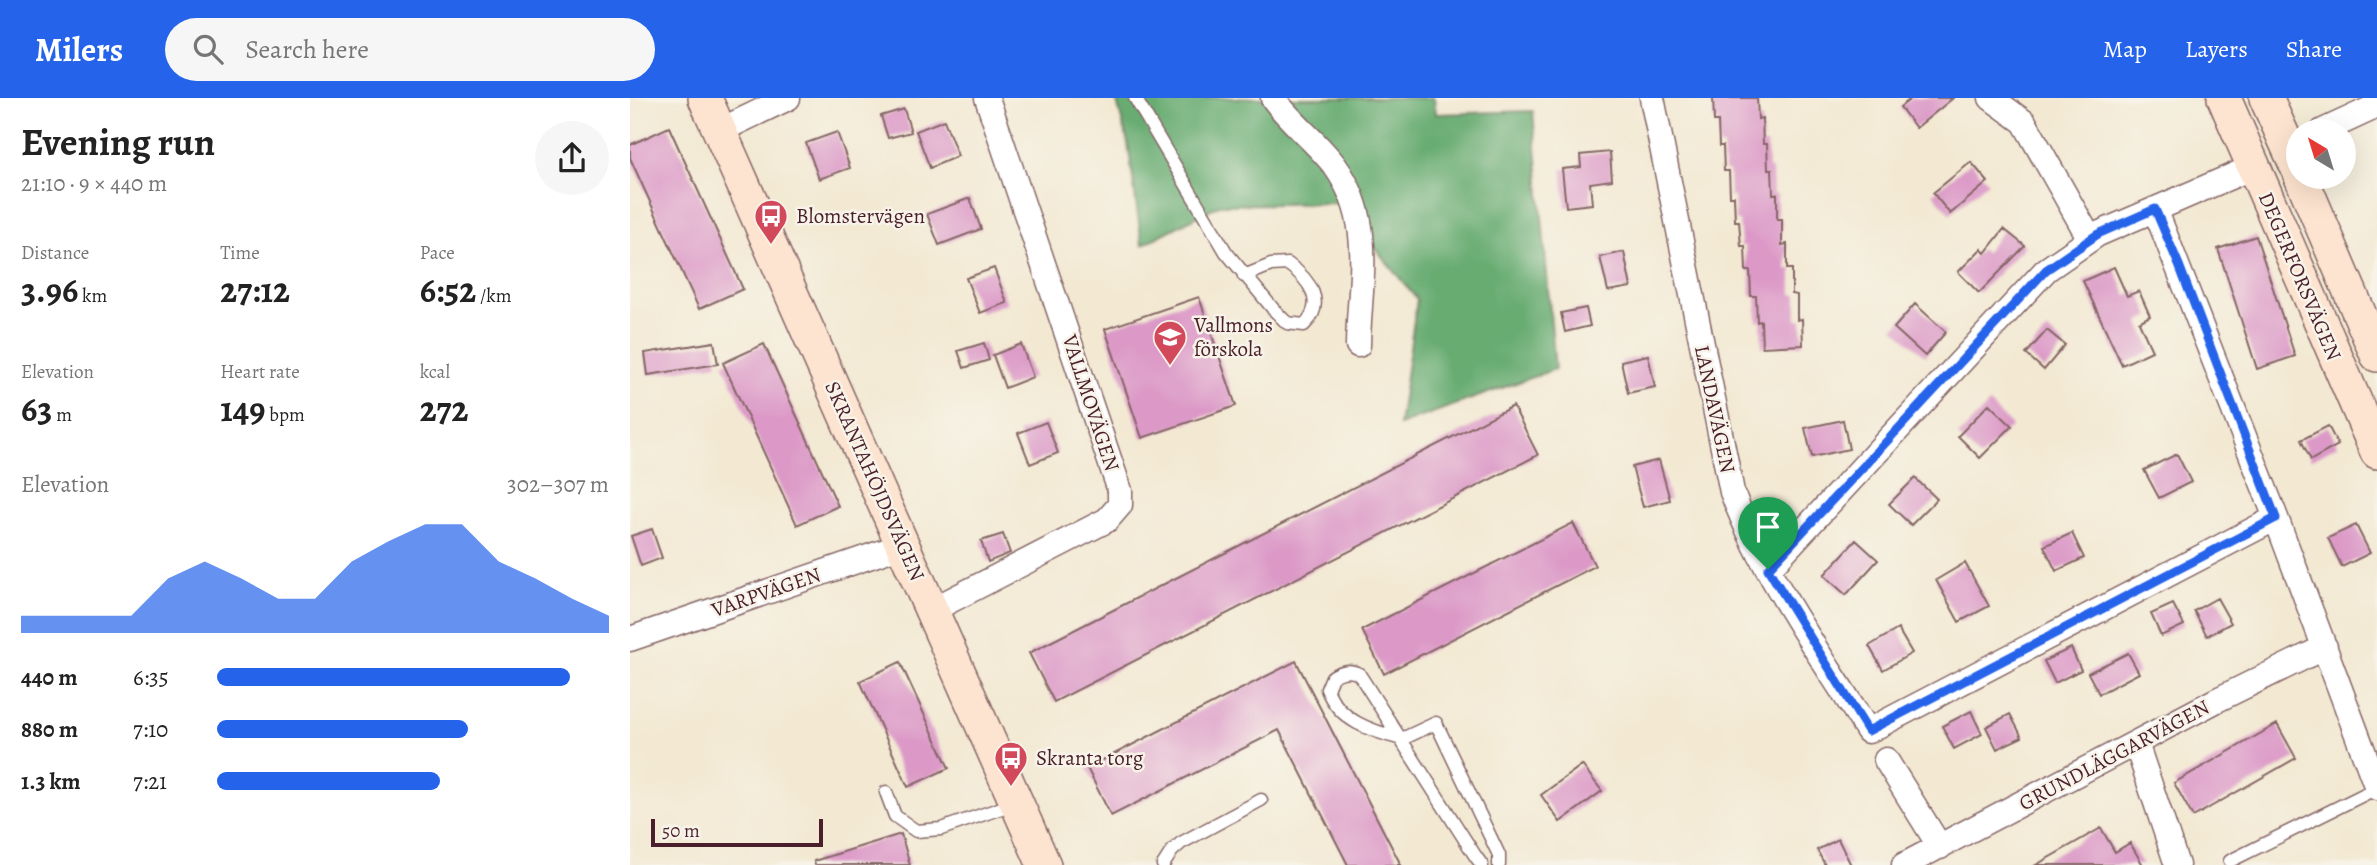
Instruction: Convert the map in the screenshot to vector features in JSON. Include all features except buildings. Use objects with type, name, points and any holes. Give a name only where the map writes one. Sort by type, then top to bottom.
[{"type":"street","name":"SKRANTAHÖJDSVÄGEN","points":[[705,98],[1044,865]]},
{"type":"street","points":[[719,131],[788,98]]},
{"type":"street","name":"VALLMOVÄGEN","points":[[932,610],[1107,520],[1120,505],[1120,491],[987,98]]},
{"type":"street","points":[[1273,98],[1292,122],[1334,165],[1358,209],[1363,260],[1358,345]]},
{"type":"street","name":"LANDAVÄGEN","points":[[1652,98],[1732,492],[1745,526],[1768,569],[1868,731],[2276,518]]},
{"type":"street","points":[[1991,98],[2024,122],[2090,239]]},
{"type":"street","name":"DEGERFORSVÄGEN","points":[[2224,98],[2377,453]]},
{"type":"street","name":"DEGERFORSVÄGEN","points":[[2266,98],[2286,139]]},
{"type":"street","points":[[2349,119],[2377,106]]},
{"type":"street","points":[[1768,569],[2046,270],[2090,239],[2155,209],[2253,167],[2286,162]]},
{"type":"street","name":"DEGERFORSVÄGEN","points":[[2308,189],[2377,355]]},
{"type":"street","points":[[2155,209],[2179,265],[2377,788]]},
{"type":"street","name":"VARPVÄGEN","points":[[630,639],[903,545]]},
{"type":"street","name":"GRUNDLÄGGARVÄGEN","points":[[1904,865],[2325,647]]},
{"type":"street","points":[[2136,743],[2177,865]]},
{"type":"street","points":[[1886,760],[1940,847]]},
{"type":"lane","points":[[1135,98],[1219,241],[1244,276],[1287,323],[1304,325],[1314,315],[1316,302],[1302,274],[1288,264],[1271,265],[1244,276]]},
{"type":"lane","points":[[1482,865],[1402,739],[1359,674],[1346,671],[1332,677],[1327,689],[1331,701],[1359,725],[1402,739],[1436,723],[1499,855],[1499,865]]},
{"type":"lane","points":[[2230,861],[2377,788]]},
{"type":"lane","points":[[886,792],[895,816],[916,831],[941,829],[1017,802]]},
{"type":"lane","points":[[1163,865],[1181,843],[1261,800]]},
{"type":"green space","points":[[1116,98],[1434,98],[1436,114],[1533,111],[1555,369],[1399,425],[1417,299],[1338,203],[1219,205],[1142,245],[1128,143]]},
{"type":"place","name":"Blomstervägen","points":[[771,246]]},
{"type":"place","name":"Vallmons förskola","points":[[1170,367]]},
{"type":"place","name":"Skranta torg","points":[[1011,788]]},
{"type":"route","points":[[2155,209],[2276,518],[1868,731],[1768,569],[2046,270],[2098,234],[2155,209]]}]
